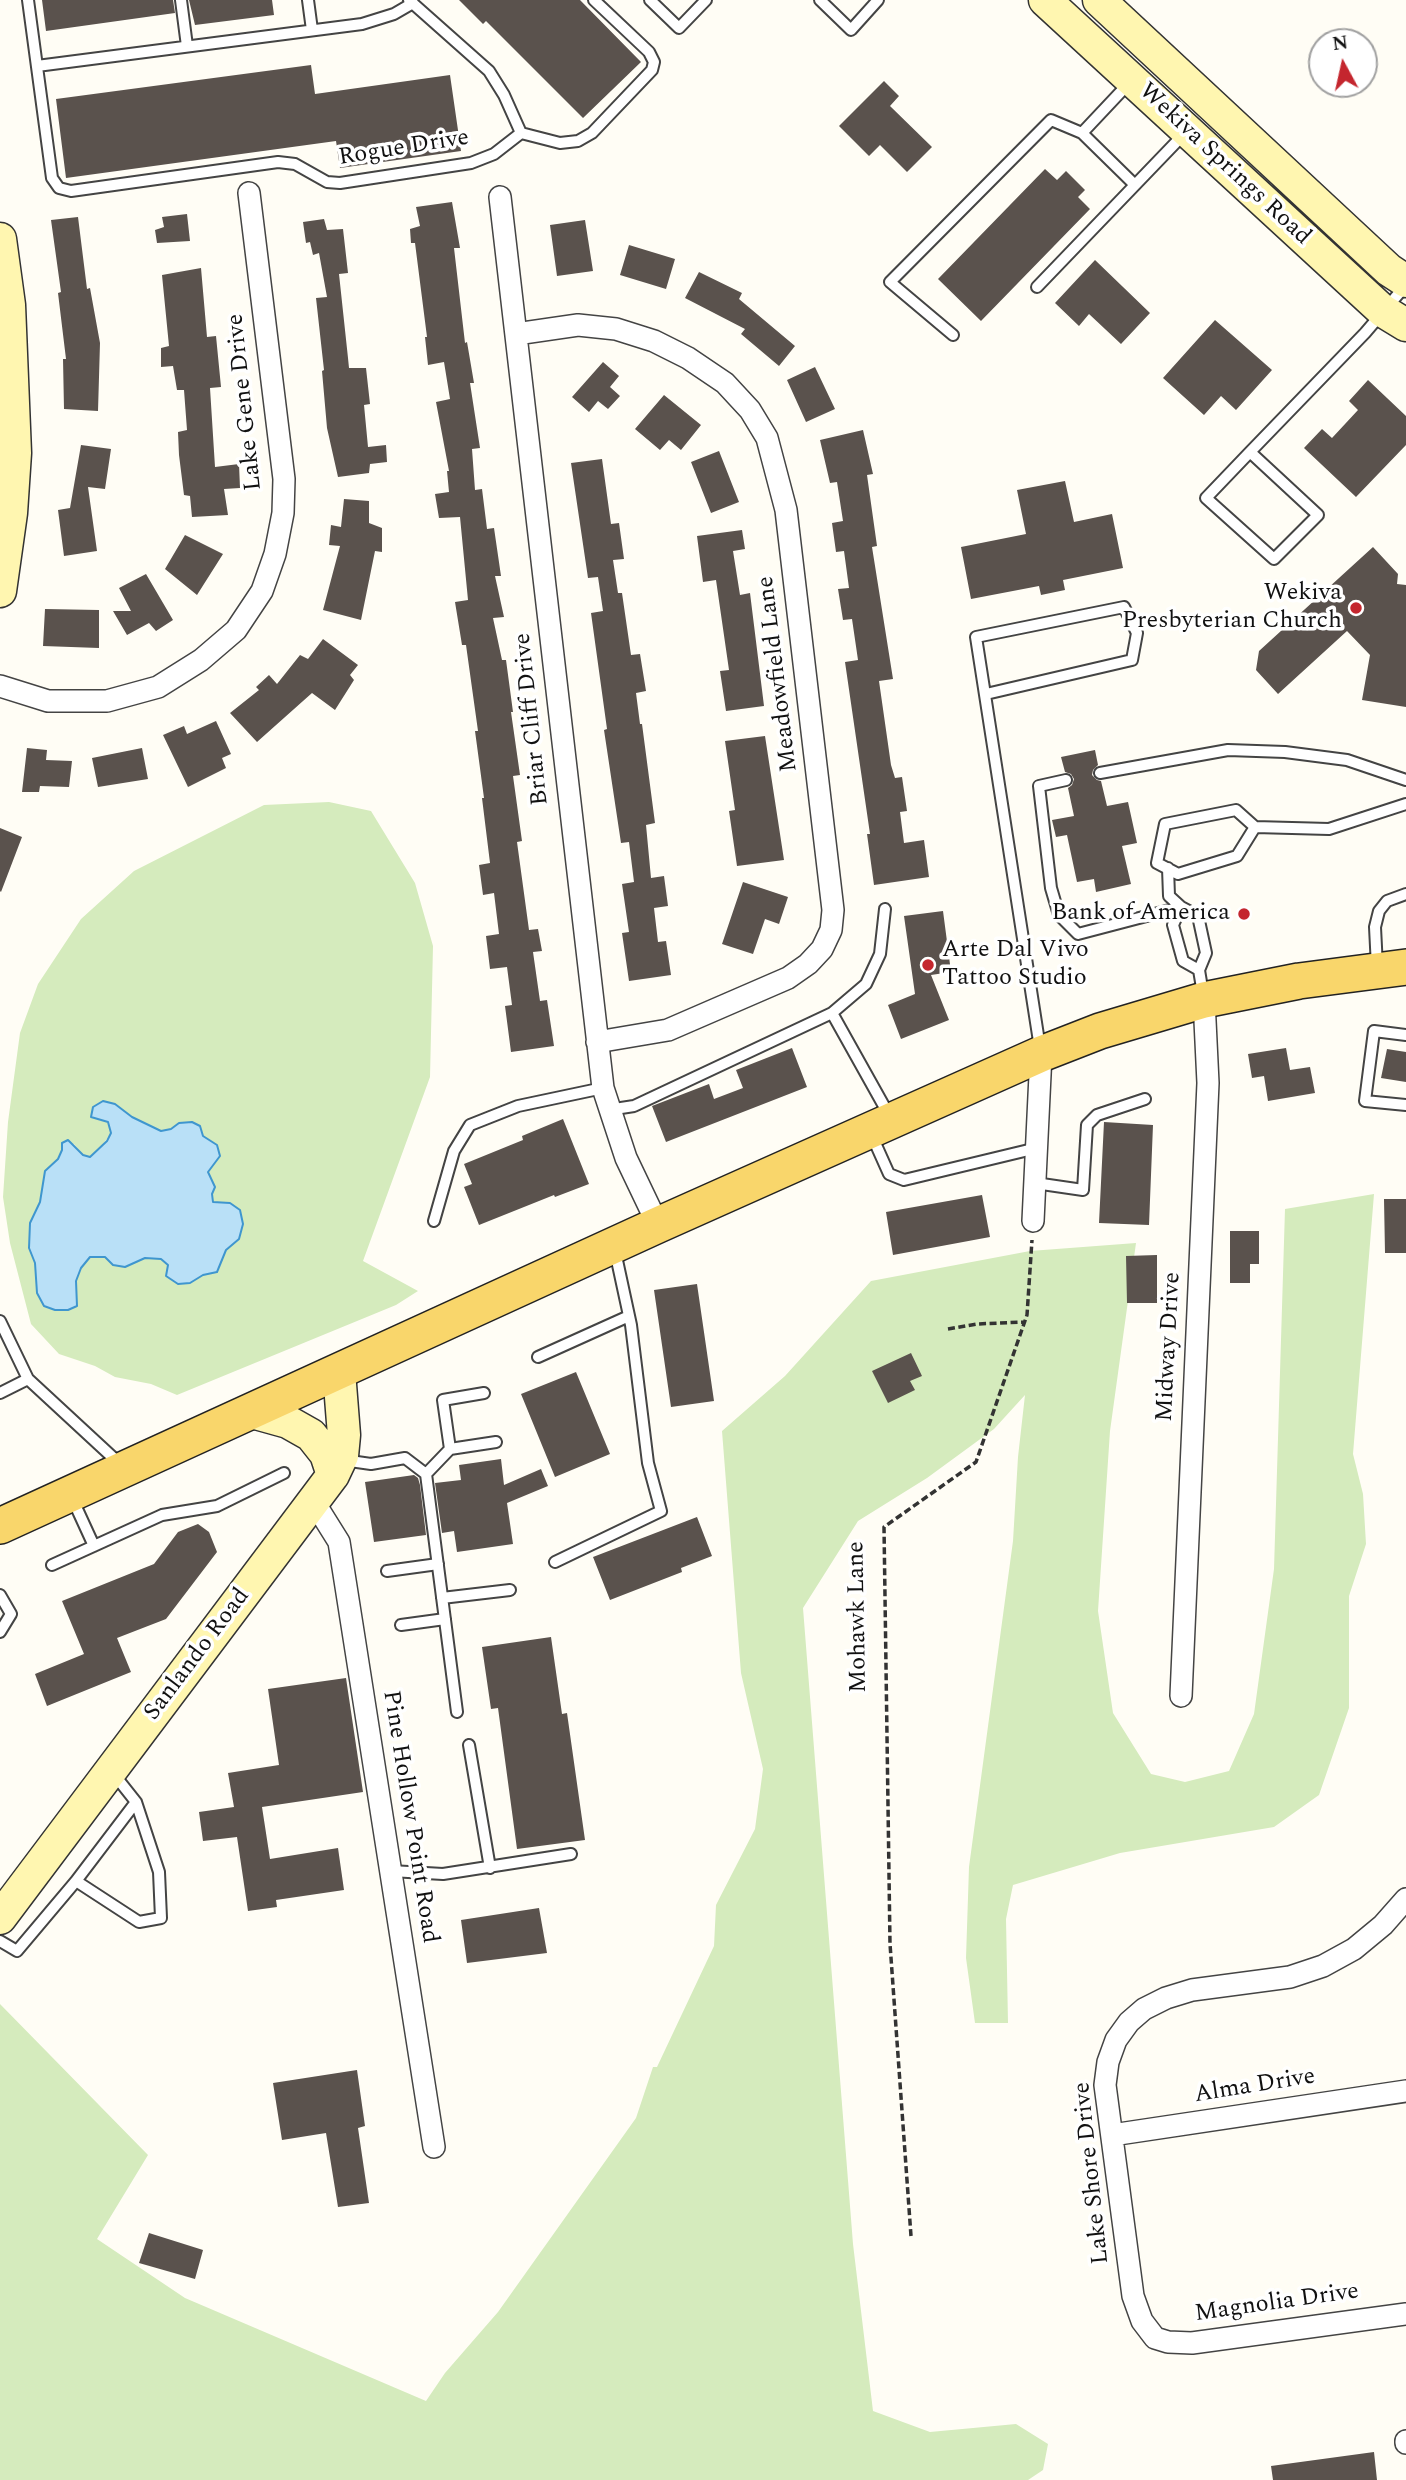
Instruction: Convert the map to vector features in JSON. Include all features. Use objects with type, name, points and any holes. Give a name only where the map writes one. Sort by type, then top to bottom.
[{"type":"main road","points":[[0,1526],[658,1225],[1041,1054],[1148,1015],[1202,985],[1299,981],[1392,969]]},
{"type":"street","name":"Wekiva Springs Road","points":[[1045,0],[1394,318]]},
{"type":"street","name":"Wekiva Springs Road","points":[[1099,0],[1406,283]]},
{"type":"street","name":"Lake Gene Drive","points":[[0,686],[48,701],[107,701],[158,687],[201,660],[236,630],[262,591],[275,554],[283,513],[284,479],[249,193]]},
{"type":"street","name":"Briar Cliff Drive","points":[[500,197],[603,1088],[608,1110],[626,1158],[658,1225]]},
{"type":"street","points":[[0,239],[9,305],[15,453],[11,513],[0,591]]},
{"type":"street","name":"Meadowfield Lane","points":[[516,334],[578,325],[616,329],[654,341],[688,358],[725,383],[750,410],[767,438],[786,510],[833,910],[831,930],[822,949],[808,964],[788,978],[668,1030],[597,1042]]},
{"type":"street","name":"Midway Drive","points":[[1181,1696],[1208,1083],[1202,985]]},
{"type":"street","points":[[1033,1221],[1041,1054]]},
{"type":"street","name":"Sanlando Road","points":[[0,1918],[314,1502],[337,1467],[344,1435],[339,1372]]},
{"type":"street","points":[[252,1412],[288,1422],[311,1435],[337,1467]]},
{"type":"street","name":"Pine Hollow Point Road","points":[[314,1502],[339,1542],[434,2147]]},
{"type":"street","name":"Lake Shore Drive","points":[[1154,2338],[1142,2321],[1133,2296],[1105,2085],[1108,2062],[1116,2040],[1129,2022],[1144,2009],[1166,1998],[1192,1990],[1290,1977],[1323,1966],[1354,1949],[1383,1925],[1406,1899]]},
{"type":"street","name":"Alma Drive","points":[[1112,2135],[1406,2091]]},
{"type":"street","name":"Magnolia Drive","points":[[1154,2338],[1168,2342],[1192,2343],[1406,2314]]},
{"type":"lane","name":"Rogue Drive","points":[[29,0],[52,178],[59,188],[71,191],[278,162],[295,164],[327,182],[340,183],[471,163],[494,154],[521,133]]},
{"type":"lane","points":[[181,0],[187,46]]},
{"type":"lane","points":[[308,0],[312,30]]},
{"type":"lane","points":[[37,66],[362,23],[394,14],[411,1],[489,71],[504,95],[521,133],[560,142],[578,141],[592,134],[652,70],[653,62],[649,51],[594,0]]},
{"type":"lane","points":[[650,0],[679,28],[706,0]]},
{"type":"lane","points":[[820,0],[851,30],[878,0]]},
{"type":"lane","points":[[1082,133],[1133,80]]},
{"type":"lane","points":[[953,335],[890,282],[1051,120],[1082,133],[1135,185]]},
{"type":"lane","points":[[1037,287],[1187,131]]},
{"type":"lane","points":[[1250,452],[1318,515],[1274,559],[1206,498],[1250,452],[1365,333],[1394,318],[1406,283]]},
{"type":"lane","points":[[986,694],[1132,660],[1137,634],[1124,607],[976,637],[1041,1054]]},
{"type":"lane","points":[[1100,774],[1228,750],[1285,752],[1347,760],[1406,780]]},
{"type":"lane","points":[[1066,780],[1039,786],[1051,888],[1059,915],[1078,934],[1181,907]]},
{"type":"lane","points":[[1255,827],[1237,856],[1178,874],[1157,863],[1165,824],[1236,810],[1255,827],[1329,829],[1406,804]]},
{"type":"lane","points":[[1168,868],[1169,896],[1181,907],[1198,916],[1206,953],[1202,985]]},
{"type":"lane","points":[[1392,969],[1375,926],[1379,911],[1387,901],[1406,894]]},
{"type":"lane","points":[[1181,907],[1173,925],[1183,961],[1202,985]]},
{"type":"lane","points":[[608,1110],[634,1106],[832,1013],[866,984],[880,954],[885,909]]},
{"type":"lane","points":[[832,1013],[880,1126],[889,1174],[904,1180],[1037,1148]]},
{"type":"lane","points":[[1406,1035],[1374,1031],[1366,1101],[1406,1105]]},
{"type":"lane","points":[[434,1221],[454,1151],[470,1125],[518,1106],[603,1088]]},
{"type":"lane","points":[[1035,1183],[1083,1190],[1087,1125],[1097,1115],[1145,1099]]},
{"type":"lane","points":[[555,1562],[661,1511],[648,1463],[629,1316],[614,1245]]},
{"type":"lane","points":[[538,1357],[629,1316]]},
{"type":"lane","points":[[0,1321],[28,1379],[125,1469]]},
{"type":"lane","points":[[0,1393],[28,1379]]},
{"type":"lane","points":[[450,1449],[443,1400],[484,1393]]},
{"type":"lane","points":[[426,1474],[450,1449],[496,1442]]},
{"type":"lane","points":[[337,1467],[405,1458],[426,1474],[457,1712]]},
{"type":"lane","points":[[52,1565],[162,1515],[216,1506],[284,1473]]},
{"type":"lane","points":[[71,1494],[94,1546]]},
{"type":"lane","points":[[387,1571],[438,1564]]},
{"type":"lane","points":[[442,1598],[510,1590]]},
{"type":"lane","points":[[0,1594],[5,1617],[0,1632]]},
{"type":"lane","points":[[401,1625],[445,1619]]},
{"type":"lane","points":[[469,1745],[490,1867]]},
{"type":"lane","points":[[76,1881],[139,1922],[161,1918],[159,1872],[136,1802],[111,1771]]},
{"type":"lane","points":[[0,1941],[17,1951],[76,1881],[136,1802]]},
{"type":"lane","points":[[391,1871],[443,1874],[571,1854]]},
{"type":"path","name":"Mohawk Lane","points":[[911,2236],[890,1944],[884,1527],[976,1462],[1025,1322],[1033,1221]]},
{"type":"path","points":[[948,1329],[977,1324],[1025,1322]]},
{"type":"green space","points":[[329,802],[371,811],[415,883],[433,946],[430,1077],[363,1261],[418,1291],[396,1305],[177,1395],[151,1384],[115,1377],[95,1366],[59,1354],[31,1324],[10,1243],[3,1197],[8,1122],[20,1033],[38,984],[81,919],[134,871],[264,805]],"holes":[[[115,1104],[132,1117],[161,1131],[171,1129],[179,1123],[217,1145],[219,1156],[208,1172],[215,1187],[213,1202],[230,1203],[240,1211],[239,1239],[226,1250],[217,1272],[202,1275],[190,1283],[161,1259],[145,1258],[125,1267],[113,1265],[105,1257],[90,1257],[81,1268],[76,1281],[77,1306],[37,1277],[30,1223],[40,1202],[45,1171],[58,1159],[62,1150],[74,1144],[83,1155],[90,1157],[98,1151],[111,1133],[108,1122],[99,1120]]]},
{"type":"green space","points":[[1374,1194],[1353,1454],[1363,1494],[1366,1544],[1349,1596],[1349,1708],[1319,1795],[1274,1827],[1120,1853],[1013,1885],[1006,1919],[1008,2023],[975,2023],[966,1958],[969,1867],[1013,1541],[1025,1395],[994,1429],[927,1478],[858,1521],[803,1608],[853,2244],[873,2411],[930,2432],[1016,2424],[1048,2444],[1043,2470],[1028,2480],[0,2480],[0,2004],[148,2155],[97,2239],[185,2298],[426,2401],[445,2373],[498,2312],[636,2118],[653,2067],[657,2067],[714,1946],[716,1905],[755,1829],[763,1769],[741,1673],[722,1431],[785,1376],[871,1281],[1030,1251],[1136,1243],[1110,1431],[1098,1611],[1113,1713],[1151,1774],[1185,1782],[1229,1771],[1254,1714],[1274,1569],[1285,1209]]},
{"type":"water","points":[[103,1101],[115,1104],[132,1117],[161,1131],[171,1129],[179,1123],[192,1122],[200,1126],[203,1136],[217,1145],[220,1156],[208,1172],[215,1187],[213,1202],[230,1203],[240,1210],[243,1224],[239,1239],[226,1250],[217,1272],[203,1275],[190,1283],[178,1284],[166,1276],[168,1265],[161,1259],[145,1258],[125,1267],[113,1265],[105,1257],[90,1257],[81,1268],[76,1281],[77,1306],[68,1310],[55,1310],[44,1306],[37,1293],[35,1263],[29,1248],[30,1223],[40,1202],[45,1171],[58,1159],[62,1143],[68,1140],[83,1155],[90,1157],[107,1141],[111,1133],[108,1122],[91,1117],[93,1107]]},
{"type":"building","points":[[42,0],[173,0],[175,13],[46,31]]},
{"type":"building","points":[[189,0],[272,0],[274,15],[195,25]]},
{"type":"building","points":[[459,0],[580,0],[641,62],[583,118],[486,21],[483,24]]},
{"type":"building","points":[[311,65],[315,94],[450,75],[461,151],[340,168],[336,141],[66,178],[56,99]]},
{"type":"building","points":[[884,81],[899,96],[890,106],[932,147],[907,172],[880,145],[869,156],[839,126]]},
{"type":"building","points":[[1045,169],[1057,180],[1066,171],[1085,190],[1078,197],[1090,209],[981,321],[938,279]]},
{"type":"building","points":[[452,202],[460,248],[454,248],[465,343],[467,342],[474,383],[470,383],[480,448],[472,449],[475,490],[482,489],[487,529],[494,528],[501,576],[495,576],[504,617],[493,618],[502,660],[506,660],[520,775],[513,776],[522,841],[517,842],[529,930],[538,929],[542,951],[533,952],[540,1001],[547,1000],[554,1046],[511,1052],[505,1006],[512,1005],[507,967],[490,969],[486,936],[499,934],[494,893],[483,895],[479,865],[490,863],[475,731],[478,731],[466,645],[462,645],[455,602],[468,600],[460,517],[439,518],[435,494],[449,492],[449,471],[436,402],[450,399],[444,362],[428,365],[415,243],[411,243],[410,229],[420,226],[416,207]]},
{"type":"building","points":[[187,214],[190,241],[157,243],[155,230],[164,227],[162,217]]},
{"type":"building","points":[[78,217],[87,289],[90,288],[100,343],[98,411],[64,409],[63,359],[66,359],[58,293],[61,292],[51,220]]},
{"type":"building","points":[[324,219],[327,230],[343,229],[348,273],[339,274],[349,368],[366,368],[370,404],[364,405],[368,447],[386,445],[387,462],[370,464],[369,473],[338,477],[327,428],[316,298],[327,297],[319,253],[313,255],[310,242],[306,243],[303,222]]},
{"type":"building","points":[[585,220],[593,271],[557,276],[550,225]]},
{"type":"building","points":[[629,245],[675,259],[666,289],[620,275]]},
{"type":"building","points":[[1095,260],[1150,313],[1121,344],[1089,314],[1079,326],[1055,303]]},
{"type":"building","points":[[201,268],[207,337],[216,336],[221,387],[210,388],[215,467],[239,464],[240,488],[224,489],[228,515],[192,517],[190,496],[184,495],[179,455],[178,432],[187,430],[184,390],[177,390],[173,366],[161,367],[161,348],[169,346],[162,275]]},
{"type":"building","points":[[699,272],[742,293],[739,299],[795,346],[779,366],[741,334],[745,329],[685,298]]},
{"type":"building","points":[[1215,320],[1272,370],[1236,410],[1221,396],[1204,415],[1163,378]]},
{"type":"building","points":[[603,362],[619,376],[610,387],[620,396],[608,409],[598,401],[589,412],[572,397]]},
{"type":"building","points":[[815,367],[835,409],[806,422],[787,380]]},
{"type":"building","points":[[1368,380],[1406,416],[1406,445],[1356,497],[1304,448],[1322,429],[1332,438],[1358,410],[1349,401]]},
{"type":"building","points":[[664,395],[701,425],[681,450],[669,440],[660,450],[635,429]]},
{"type":"building","points":[[863,430],[873,474],[867,475],[877,546],[872,547],[893,679],[879,681],[891,765],[895,778],[902,777],[907,811],[900,812],[904,843],[924,840],[929,877],[874,885],[867,834],[870,834],[845,662],[858,660],[852,619],[843,620],[838,589],[849,588],[844,551],[836,552],[832,523],[843,521],[837,482],[830,483],[820,440]]},
{"type":"building","points":[[81,445],[111,449],[105,489],[88,487],[97,551],[64,556],[58,510],[70,508]]},
{"type":"building","points":[[719,451],[739,502],[711,513],[691,462]]},
{"type":"building","points":[[602,459],[611,524],[619,523],[624,559],[613,560],[618,593],[622,593],[631,655],[640,654],[646,691],[636,693],[655,823],[646,825],[651,878],[664,876],[668,906],[654,908],[658,942],[666,941],[671,975],[629,981],[622,933],[629,932],[622,884],[634,882],[629,842],[621,843],[604,730],[607,729],[591,613],[603,611],[598,577],[588,578],[571,463]]},
{"type":"building","points":[[1065,481],[1074,522],[1112,514],[1123,568],[1063,580],[1065,590],[1041,595],[1039,586],[971,599],[961,547],[1026,534],[1017,490]]},
{"type":"building","points":[[344,499],[369,501],[369,523],[382,528],[382,552],[375,551],[361,620],[323,610],[340,546],[329,545],[331,525],[341,527]]},
{"type":"building","points":[[742,530],[745,549],[733,551],[740,595],[750,593],[764,706],[726,711],[720,671],[729,670],[716,580],[703,582],[697,536]]},
{"type":"building","points":[[185,535],[223,554],[197,595],[165,569]]},
{"type":"building","name":"Wekiva Presbyterian Church","points":[[1373,547],[1398,574],[1397,584],[1406,585],[1406,707],[1362,700],[1370,655],[1347,631],[1278,694],[1256,670],[1259,651]]},
{"type":"building","points":[[146,574],[173,620],[156,631],[149,623],[127,635],[113,611],[131,611],[119,588]]},
{"type":"building","points":[[45,609],[99,610],[99,648],[43,646]]},
{"type":"building","points":[[323,639],[358,665],[350,675],[354,680],[335,710],[312,693],[257,742],[230,713],[259,690],[256,687],[269,675],[277,684],[300,655],[308,659]]},
{"type":"building","points":[[216,721],[231,754],[222,758],[226,768],[188,787],[163,735],[184,726],[187,734]]},
{"type":"building","points":[[765,736],[784,860],[737,866],[729,811],[735,810],[725,741]]},
{"type":"building","points":[[27,748],[47,750],[46,760],[72,761],[69,787],[40,786],[39,792],[22,792]]},
{"type":"building","points":[[142,748],[148,779],[98,787],[92,758]]},
{"type":"building","points":[[1095,750],[1098,765],[1092,775],[1101,781],[1107,806],[1128,802],[1137,843],[1122,846],[1131,884],[1096,892],[1094,879],[1077,882],[1067,835],[1056,837],[1052,820],[1074,816],[1068,788],[1074,779],[1071,774],[1065,772],[1061,757]]},
{"type":"building","points":[[0,828],[22,837],[1,892],[0,891]]},
{"type":"building","points":[[743,882],[788,897],[779,924],[765,919],[753,954],[722,944]]},
{"type":"building","points":[[943,911],[951,972],[931,975],[949,1020],[901,1039],[888,1005],[915,994],[904,916]]},
{"type":"building","points":[[792,1048],[807,1087],[666,1142],[652,1106],[709,1084],[714,1099],[743,1088],[736,1070]]},
{"type":"building","points":[[1286,1048],[1290,1070],[1310,1067],[1315,1093],[1268,1101],[1264,1076],[1252,1078],[1248,1054]]},
{"type":"building","points":[[1387,1049],[1406,1052],[1406,1082],[1381,1078]]},
{"type":"building","points":[[563,1119],[589,1184],[479,1225],[464,1187],[472,1184],[464,1164],[523,1140],[522,1136]]},
{"type":"building","points":[[1104,1122],[1153,1125],[1149,1225],[1099,1223]]},
{"type":"building","points":[[982,1195],[990,1237],[893,1255],[886,1212]]},
{"type":"building","points":[[1384,1199],[1406,1199],[1406,1253],[1385,1253]]},
{"type":"building","points":[[1230,1231],[1259,1231],[1259,1264],[1250,1264],[1250,1283],[1230,1283]]},
{"type":"building","points":[[1157,1255],[1157,1303],[1127,1303],[1126,1256]]},
{"type":"building","points":[[697,1284],[714,1401],[671,1407],[654,1290]]},
{"type":"building","points":[[911,1353],[922,1376],[910,1381],[915,1390],[888,1403],[872,1371]]},
{"type":"building","points":[[576,1372],[610,1454],[555,1477],[521,1394]]},
{"type":"building","points":[[501,1459],[504,1485],[541,1469],[548,1486],[507,1503],[513,1544],[457,1552],[454,1531],[442,1533],[435,1483],[461,1480],[459,1465]]},
{"type":"building","points":[[414,1475],[420,1485],[426,1535],[374,1542],[365,1482]]},
{"type":"building","points":[[697,1517],[712,1556],[681,1568],[682,1572],[610,1600],[593,1557]]},
{"type":"building","points":[[198,1524],[209,1532],[217,1552],[166,1619],[117,1638],[131,1672],[47,1706],[35,1674],[84,1654],[62,1601],[154,1564],[178,1532]]},
{"type":"building","points":[[551,1637],[562,1714],[567,1713],[585,1840],[517,1849],[498,1708],[491,1709],[482,1647]]},
{"type":"building","points":[[346,1678],[363,1792],[262,1807],[270,1859],[338,1848],[344,1890],[276,1900],[277,1907],[248,1911],[237,1837],[203,1841],[199,1812],[234,1807],[228,1773],[279,1765],[268,1689]]},
{"type":"building","points":[[539,1908],[547,1953],[467,1963],[461,1920]]},
{"type":"building","points":[[357,2070],[365,2126],[358,2128],[369,2203],[338,2207],[326,2133],[282,2140],[273,2083]]},
{"type":"building","points":[[149,2233],[203,2250],[195,2279],[139,2263]]},
{"type":"building","points":[[1374,2452],[1377,2480],[1273,2480],[1271,2466]]},
{"type":"place","name":"Wekiva Presbyterian Church","points":[[1356,608]]},
{"type":"place","name":"Bank of America","points":[[1244,914]]},
{"type":"place","name":"Arte Dal Vivo Tattoo Studio","points":[[928,965]]}]
